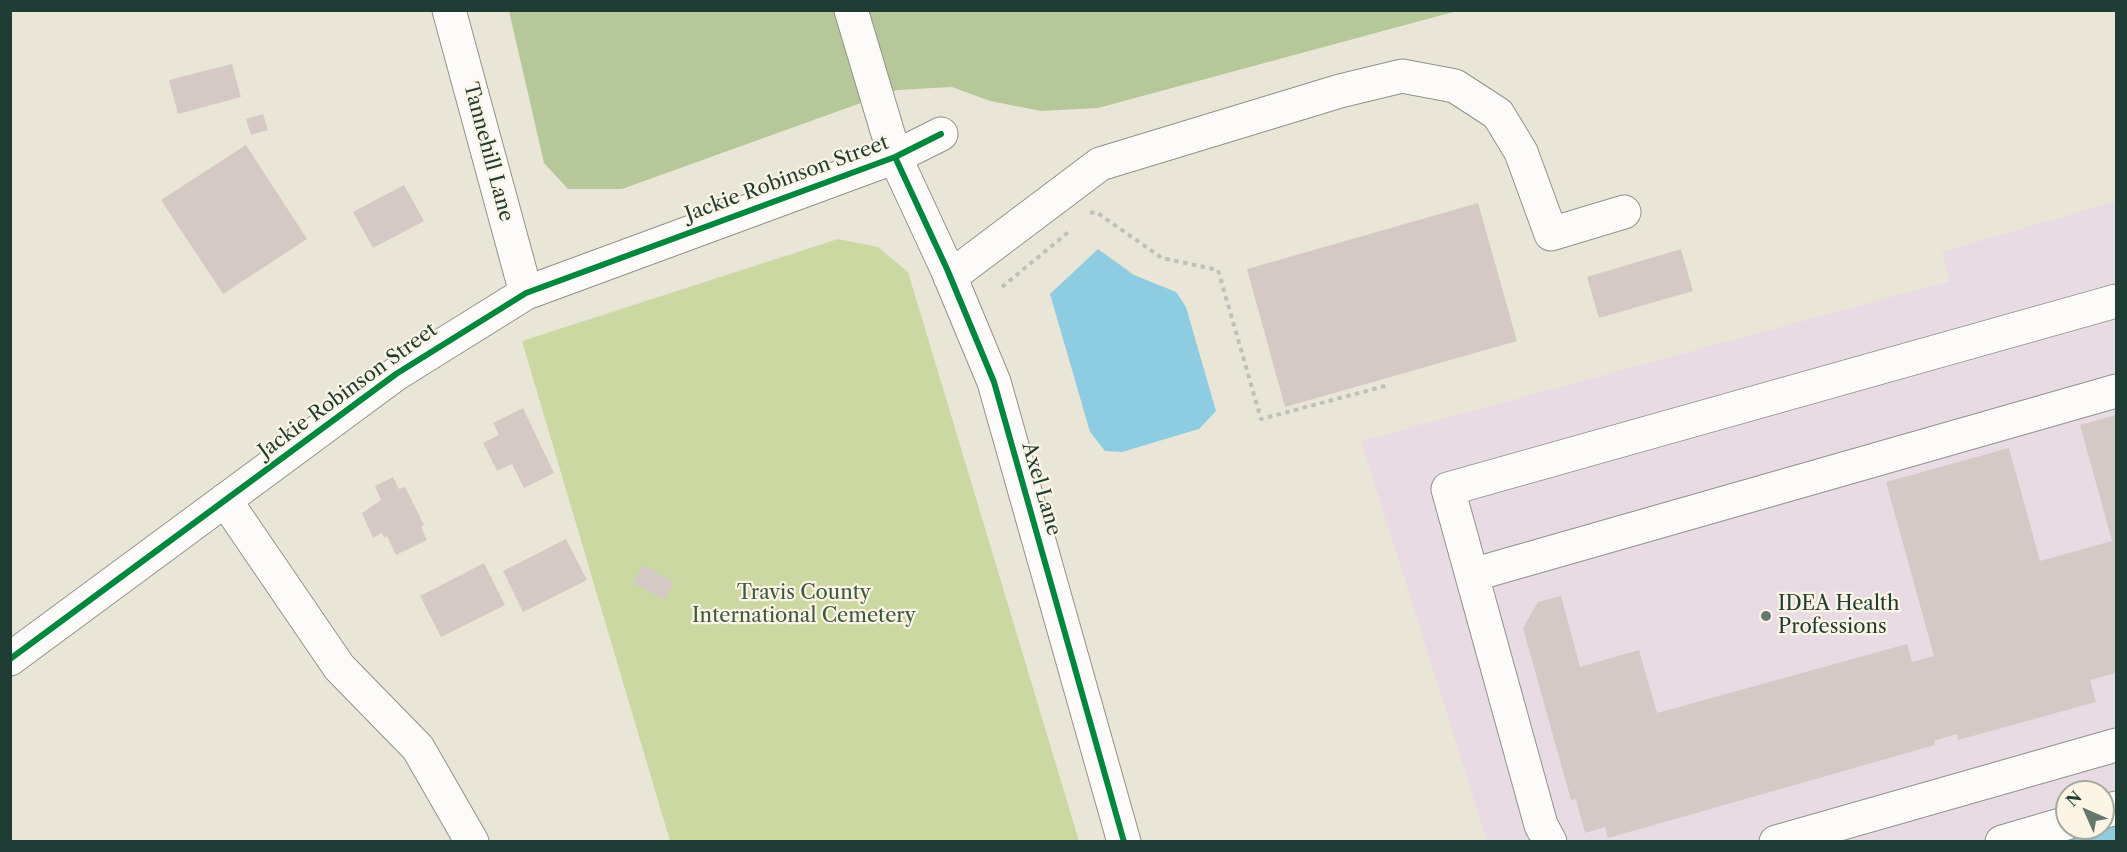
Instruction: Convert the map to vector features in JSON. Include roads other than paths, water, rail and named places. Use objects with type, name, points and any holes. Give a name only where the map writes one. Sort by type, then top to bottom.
[{"type":"street","name":"Tannehill Lane","points":[[449,10],[526,293]]},
{"type":"street","name":"Axel Lane","points":[[851,10],[895,158],[950,277],[994,382],[1124,842]]},
{"type":"street","points":[[950,277],[1100,165],[1340,91],[1402,76],[1455,86],[1498,114],[1521,152],[1551,234],[1624,212]]},
{"type":"street","name":"Jackie Robinson Street","points":[[10,659],[396,374],[526,293],[895,158],[941,134]]},
{"type":"street","points":[[1550,842],[1541,825],[1448,489],[2116,301]]},
{"type":"street","points":[[1472,575],[2116,391]]},
{"type":"street","points":[[225,500],[339,667],[418,748],[472,842]]},
{"type":"street","points":[[1776,842],[2116,745]]},
{"type":"street","points":[[2002,842],[2055,827]]},
{"type":"water","points":[[1098,249],[1134,275],[1176,292],[1186,307],[1216,411],[1199,429],[1122,452],[1105,451],[1090,432],[1050,294]]},
{"type":"water","points":[[2115,823],[2116,841],[2051,842],[2115,840]]},
{"type":"place","name":"IDEA Health Professions","points":[[1766,616]]},
{"type":"park label","name":"Travis County International Cemetery","points":[[804,604]]}]
